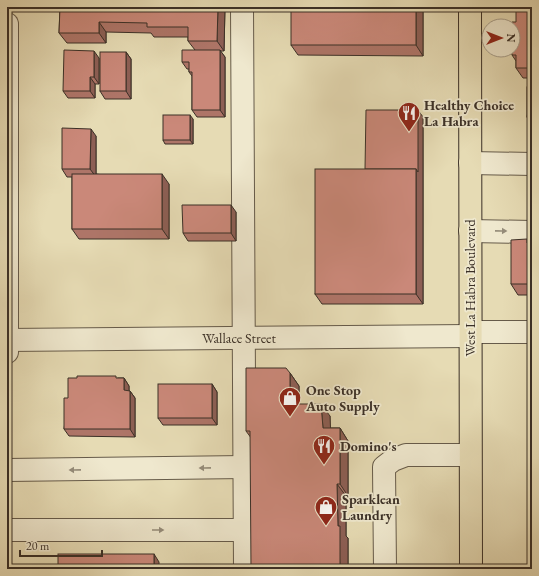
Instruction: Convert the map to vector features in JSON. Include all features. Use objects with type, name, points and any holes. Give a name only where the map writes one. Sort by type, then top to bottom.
[{"type":"main road","name":"West La Habra Boulevard","points":[[470,7],[470,569]]},
{"type":"street","points":[[242,7],[245,569]]},
{"type":"street","points":[[7,24],[7,352]]},
{"type":"street","points":[[470,163],[532,164]]},
{"type":"street","points":[[470,231],[532,232]]},
{"type":"street","name":"Wallace Street","points":[[7,340],[243,338],[532,332]]},
{"type":"street","points":[[385,569],[384,467],[393,460],[406,455],[470,455]]},
{"type":"street","points":[[7,470],[244,468]]},
{"type":"street","points":[[7,530],[245,530]]},
{"type":"building","points":[[60,7],[218,7],[217,41],[188,41],[188,27],[147,27],[147,23],[99,22],[99,33],[59,33]]},
{"type":"building","points":[[291,7],[416,7],[416,45],[291,45]]},
{"type":"building","points":[[516,9],[532,9],[532,68],[516,68],[516,58],[521,58],[521,18],[516,18]]},
{"type":"building","points":[[64,50],[94,51],[94,77],[90,77],[90,91],[63,91]]},
{"type":"building","points":[[182,50],[220,50],[220,110],[192,110],[192,72],[189,72],[189,62],[182,62]]},
{"type":"building","points":[[100,52],[126,52],[126,91],[100,91]]},
{"type":"building","points":[[527,87],[532,87],[532,117],[527,117]]},
{"type":"building","points":[[366,110],[418,110],[418,172],[416,169],[365,169]]},
{"type":"building","points":[[163,115],[190,115],[190,140],[163,140]]},
{"type":"building","points":[[62,128],[91,129],[90,169],[62,169]]},
{"type":"building","points":[[315,169],[416,169],[416,294],[315,294]]},
{"type":"building","points":[[72,174],[162,174],[162,229],[72,229]]},
{"type":"building","points":[[182,205],[231,205],[231,233],[183,233]]},
{"type":"building","points":[[527,239],[527,243],[532,243],[532,284],[511,284],[511,240]]},
{"type":"building","points":[[246,368],[286,368],[290,373],[290,404],[321,404],[323,428],[340,428],[340,484],[337,484],[338,526],[340,526],[340,569],[251,569],[250,431],[246,431]]},
{"type":"building","points":[[77,376],[116,376],[116,378],[124,378],[124,390],[130,391],[130,429],[64,429],[64,398],[68,398],[68,378],[77,378]]},
{"type":"building","points":[[158,384],[212,384],[212,418],[158,418]]},
{"type":"building","points":[[58,554],[154,554],[154,569],[58,569]]},
{"type":"place","name":"Healthy Choice La Habra","points":[[409,132]]},
{"type":"place","name":"One Stop Auto Supply","points":[[290,418]]},
{"type":"place","name":"Domino's","points":[[324,466]]},
{"type":"place","name":"Sparklean Laundry","points":[[326,526]]}]
